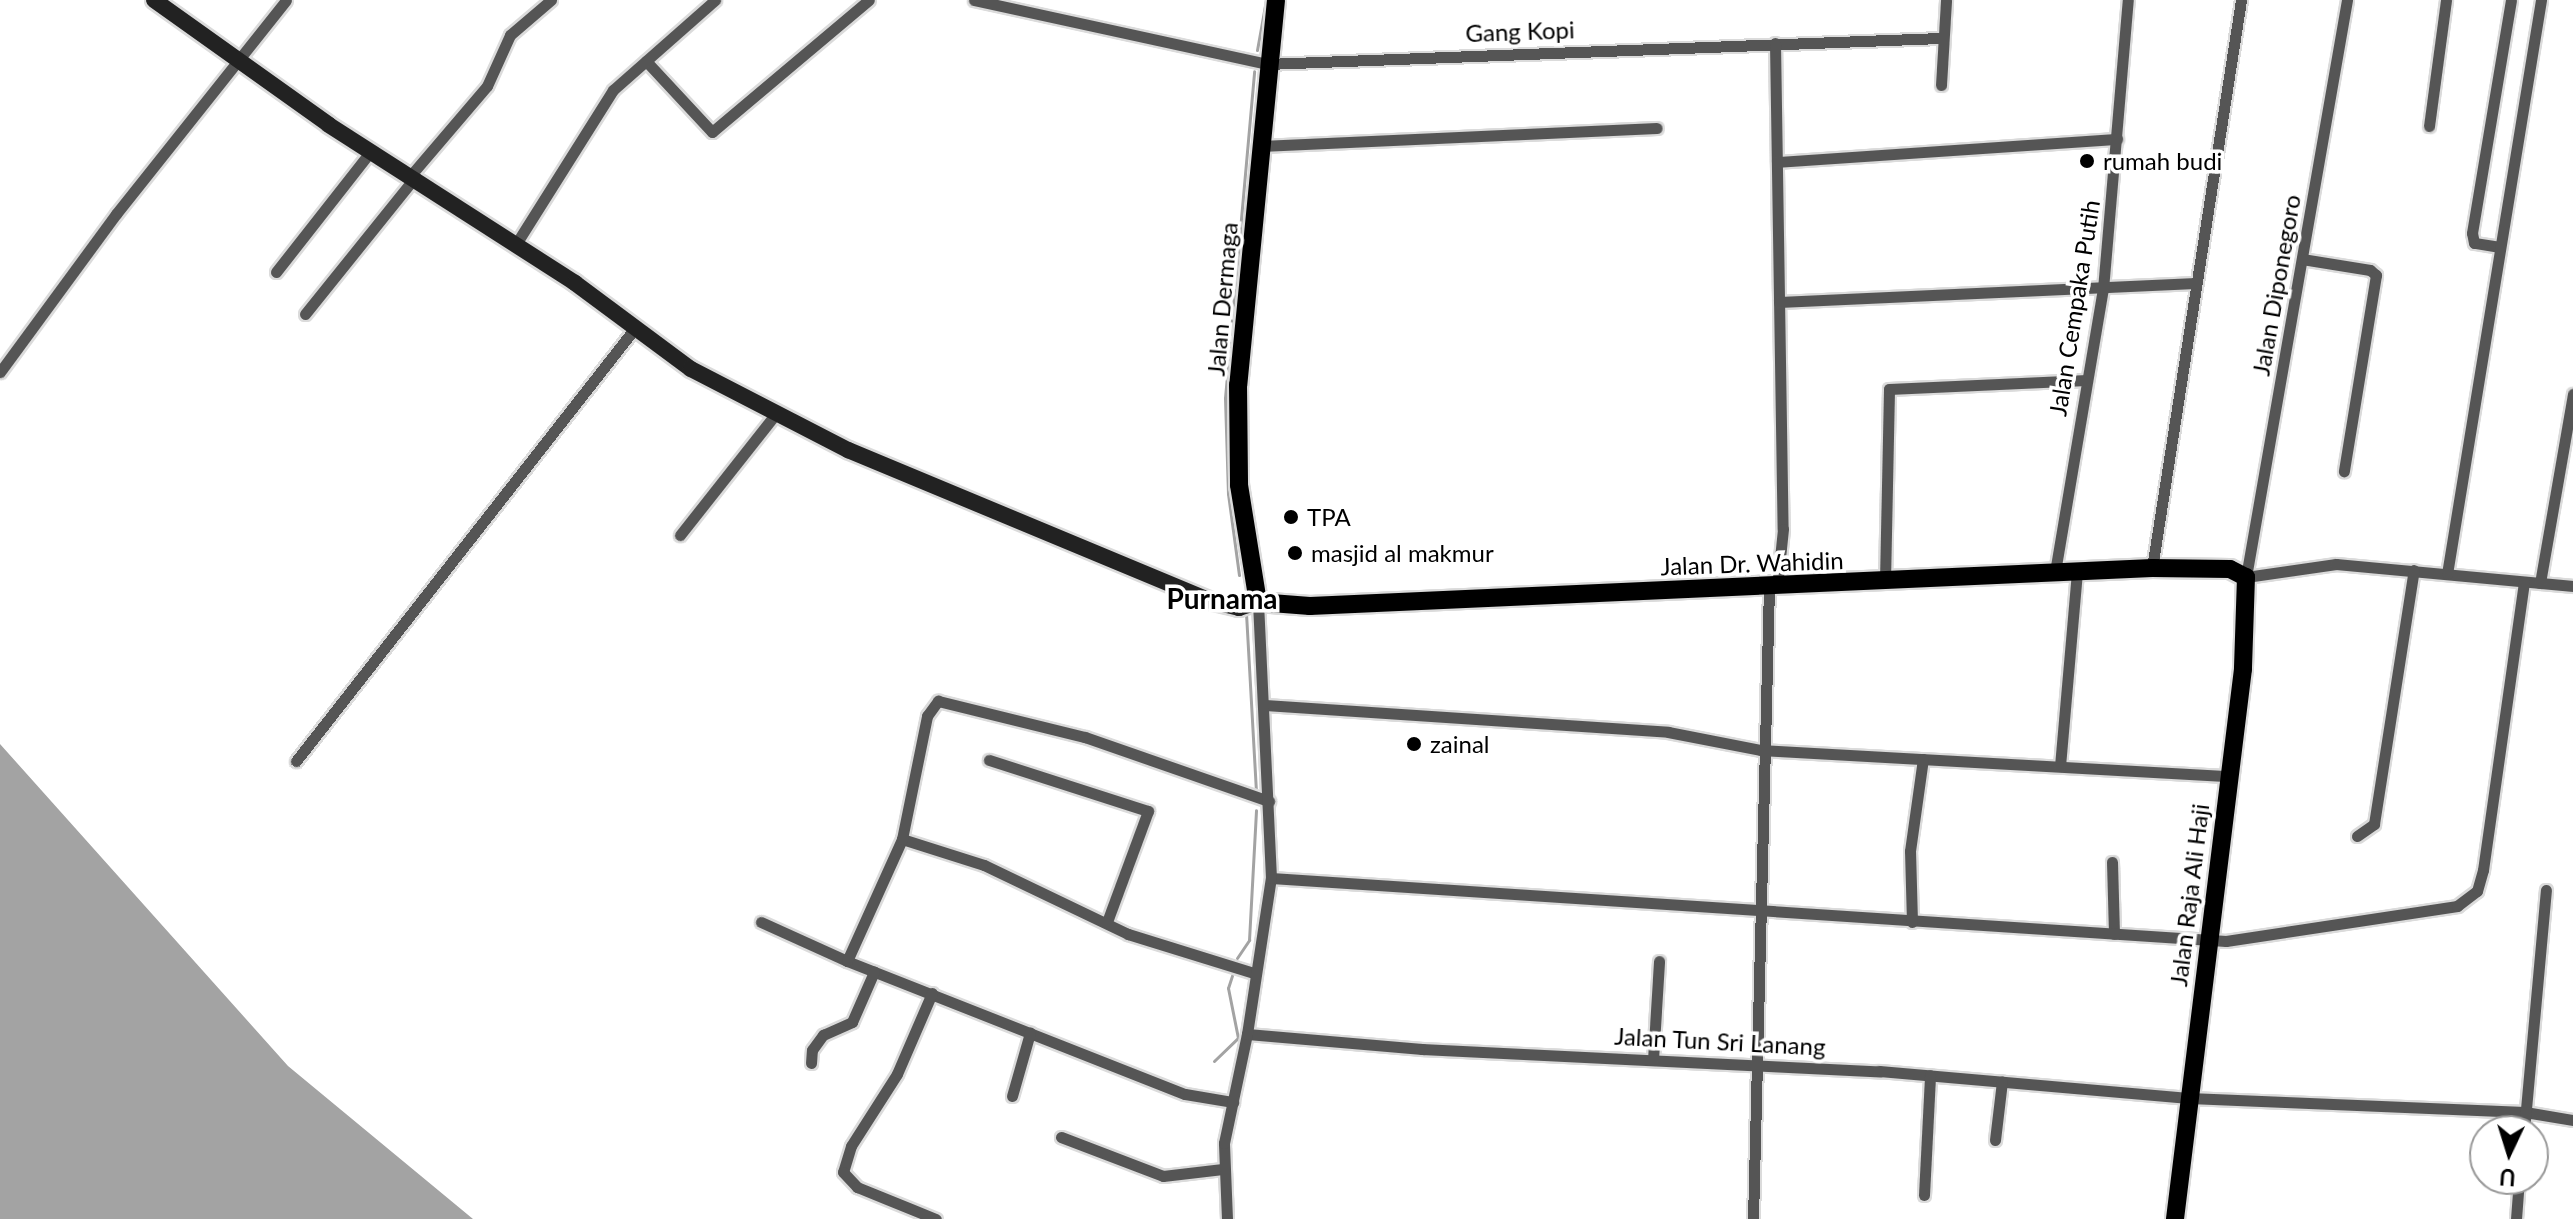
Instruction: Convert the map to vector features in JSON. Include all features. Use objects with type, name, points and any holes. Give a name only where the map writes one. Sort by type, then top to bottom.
[{"type":"main road","name":"Jalan Dermaga","points":[[1258,602],[1245,546],[1237,433],[1242,326],[1276,0]]},
{"type":"main road","name":"Jalan Dr. Wahidin","points":[[1258,602],[1310,606],[2152,568],[2230,569],[2246,577]]},
{"type":"main road","name":"Jalan Raja Ali Haji","points":[[2175,1219],[2247,622],[2246,577]]},
{"type":"street","points":[[154,0],[371,151],[516,244],[691,369],[848,450],[1214,602],[1239,608],[1258,602],[1271,878],[1223,1169],[1227,1219]]},
{"type":"street","points":[[0,372],[286,0]]},
{"type":"street","points":[[305,314],[487,86],[510,35],[551,0]]},
{"type":"street","points":[[516,244],[594,115],[646,61],[715,0]]},
{"type":"street","points":[[646,61],[712,132],[869,0]]},
{"type":"street","name":"Gang Kopi","points":[[974,0],[1267,64],[1942,38]]},
{"type":"street","points":[[1941,85],[1946,0]]},
{"type":"street","name":"Jalan Cempaka Putih","points":[[2055,572],[2103,289],[2128,0]]},
{"type":"street","points":[[2152,568],[2241,0]]},
{"type":"street","name":"Jalan Diponegoro","points":[[2246,577],[2347,0]]},
{"type":"street","points":[[2429,126],[2446,0]]},
{"type":"street","points":[[2500,247],[2474,243],[2472,233],[2511,0]]},
{"type":"street","points":[[2447,574],[2541,0]]},
{"type":"street","points":[[1753,1219],[1761,750],[1773,587],[1783,529],[1775,43]]},
{"type":"street","points":[[1261,146],[1657,128]]},
{"type":"street","points":[[1777,162],[2117,139]]},
{"type":"street","points":[[276,272],[371,151]]},
{"type":"street","points":[[2302,259],[2370,270],[2376,275],[2344,471]]},
{"type":"street","points":[[1779,302],[2196,283]]},
{"type":"street","points":[[296,761],[635,328]]},
{"type":"street","points":[[1885,581],[1889,389],[2087,380]]},
{"type":"street","points":[[2540,583],[2573,394]]},
{"type":"street","points":[[680,535],[777,412]]},
{"type":"street","points":[[2246,577],[2336,564],[2573,586]]},
{"type":"street","points":[[2357,836],[2374,824],[2414,570]]},
{"type":"street","points":[[2060,766],[2077,573]]},
{"type":"street","points":[[1271,878],[2114,934],[2207,948],[2457,906],[2473,896],[2483,870],[2524,582]]},
{"type":"street","points":[[847,961],[902,839],[927,716],[938,701],[1085,737],[1269,801]]},
{"type":"street","points":[[1265,705],[1668,732],[1761,750],[2228,776]]},
{"type":"street","points":[[1912,922],[1910,851],[1923,759]]},
{"type":"street","points":[[989,760],[1148,811],[1107,922]]},
{"type":"street","points":[[902,839],[984,865],[1128,934],[1254,973]]},
{"type":"street","points":[[2112,862],[2114,934]]},
{"type":"street","points":[[2525,1115],[2546,890]]},
{"type":"street","points":[[761,922],[874,972],[1185,1094],[1233,1102]]},
{"type":"street","points":[[1653,1060],[1659,961]]},
{"type":"street","points":[[811,1063],[812,1050],[823,1035],[852,1022],[874,972]]},
{"type":"street","points":[[932,993],[897,1074],[851,1146],[843,1172],[857,1187],[936,1219]]},
{"type":"street","points":[[1012,1096],[1030,1033]]},
{"type":"street","name":"Jalan Tun Sri Lanang","points":[[1247,1034],[1930,1075],[2189,1098],[2525,1112],[2573,1120]]},
{"type":"street","points":[[1924,1195],[1930,1075]]},
{"type":"street","points":[[1995,1140],[2002,1081]]},
{"type":"street","points":[[1061,1137],[1163,1176],[1223,1169]]},
{"type":"street","points":[[2516,1219],[2518,1195]]},
{"type":"shaded area","points":[[0,744],[288,1066],[473,1219],[0,1219]]},
{"type":"waterway","points":[[1257,50],[1266,0]]},
{"type":"waterway","points":[[1239,575],[1228,494],[1225,398],[1254,71]]},
{"type":"waterway","points":[[1246,613],[1256,791]]},
{"type":"waterway","points":[[1237,958],[1249,940],[1256,810]]},
{"type":"waterway","points":[[1214,1061],[1238,1038],[1228,988],[1232,976]]},
{"type":"place","name":"rumah budi","points":[[2087,161]]},
{"type":"place","name":"TPA","points":[[1291,517]]},
{"type":"place","name":"masjid al makmur","points":[[1295,553]]},
{"type":"place","name":"zainal","points":[[1414,744]]},
{"type":"district","name":"Purnama","points":[[1222,598]]}]
